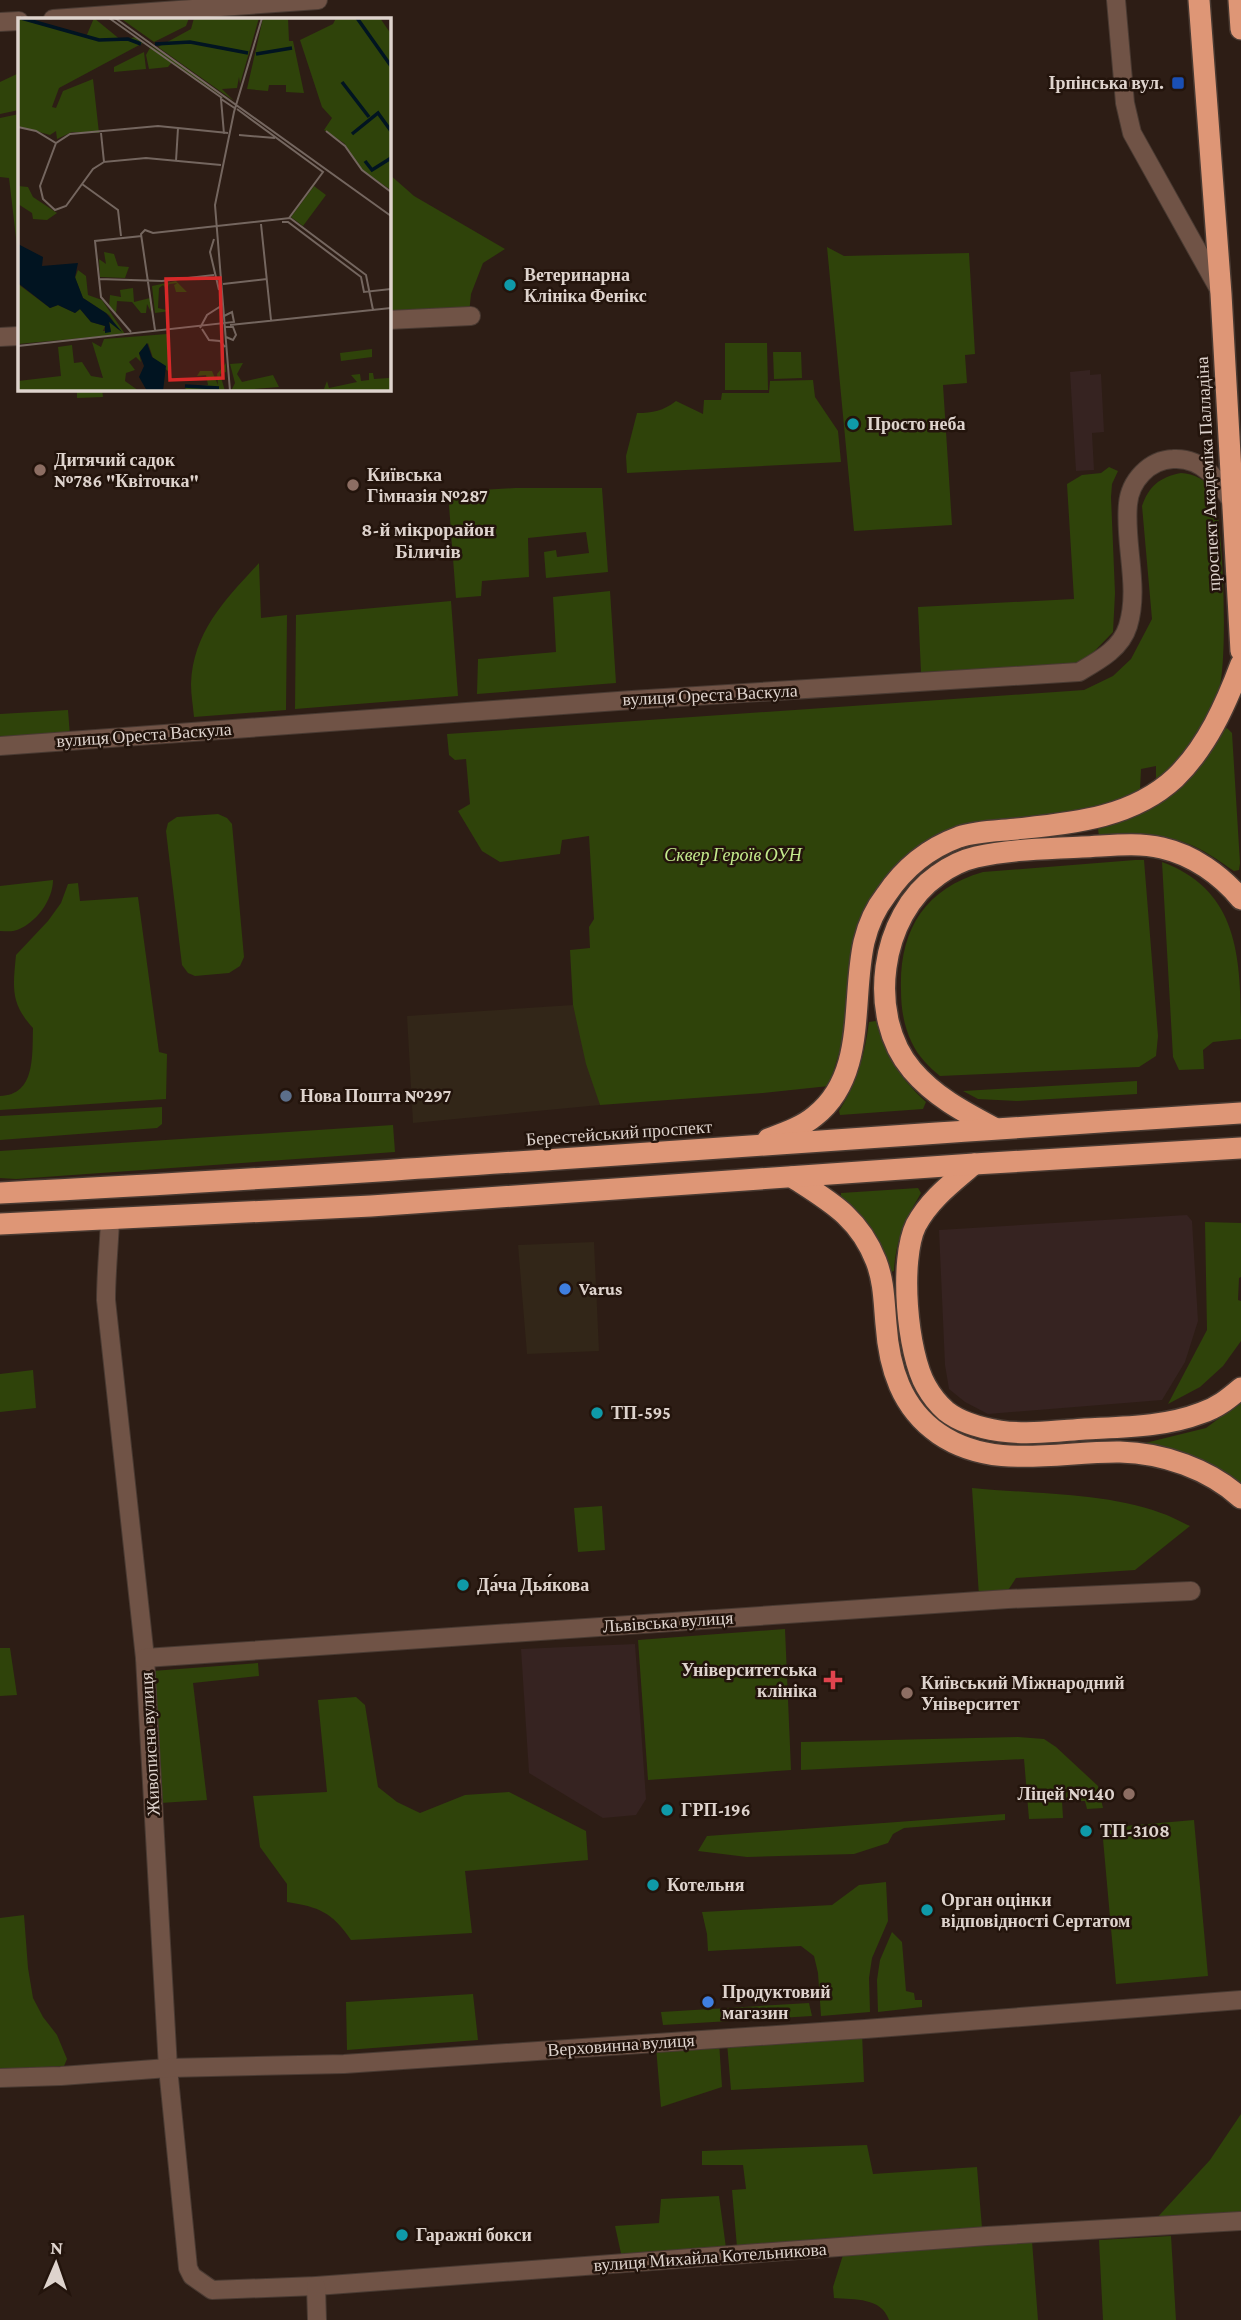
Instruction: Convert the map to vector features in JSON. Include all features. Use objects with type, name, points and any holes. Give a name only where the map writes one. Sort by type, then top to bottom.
[{"type":"highway","name":"проспект Академіка Палладіна","points":[[1199,0],[1221,294],[1241,651]]},
{"type":"highway","points":[[1238,0],[1241,29]]},
{"type":"highway","points":[[750,1147],[813,1118],[835,1093],[848,1068],[854,1040],[861,962],[869,925],[887,893],[913,863],[962,836],[1069,824],[1114,813],[1145,799],[1174,778],[1191,760],[1218,717],[1241,664]]},
{"type":"highway","points":[[994,1128],[969,1115],[931,1089],[910,1068],[891,1027],[885,1005],[890,943],[903,914],[922,888],[953,866],[985,855],[1060,848],[1143,845],[1183,854],[1200,863],[1230,885],[1241,899]]},
{"type":"highway","name":"Берестейський проспект","points":[[0,1193],[408,1170],[1241,1113]]},
{"type":"highway","points":[[0,1224],[371,1206],[1241,1148]]},
{"type":"highway","points":[[974,1164],[926,1209],[915,1227],[906,1268],[908,1314],[918,1367],[925,1385],[947,1411],[966,1422],[1003,1432],[1036,1433],[1131,1426],[1170,1422],[1200,1414],[1224,1404],[1241,1388]]},
{"type":"highway","points":[[792,1177],[842,1210],[867,1242],[881,1280],[888,1349],[894,1374],[902,1394],[918,1416],[938,1433],[958,1445],[1008,1457],[1109,1452],[1144,1454],[1206,1473],[1241,1498]]},
{"type":"street","points":[[67,18],[318,0]]},
{"type":"street","name":"проспект Академіка Палладіна","points":[[1116,0],[1125,103],[1132,133],[1221,294]]},
{"type":"street","points":[[0,22],[18,21]]},
{"type":"street","points":[[390,320],[471,316]]},
{"type":"street","points":[[0,337],[18,337]]},
{"type":"street","name":"вулиця Ореста Васкула","points":[[0,746],[632,700],[1079,672],[1108,656],[1127,629],[1132,603],[1128,504],[1132,486],[1140,473],[1171,459],[1188,460],[1206,469],[1217,479],[1233,504]]},
{"type":"street","name":"Живописна вулиця","points":[[110,1220],[106,1300],[145,1658],[168,2068],[188,2268]]},
{"type":"street","name":"Львівська вулиця","points":[[145,1658],[994,1600],[1191,1591]]},
{"type":"street","name":"Верховинна вулиця","points":[[0,2078],[168,2068],[344,2064],[854,2030],[1241,2000]]},
{"type":"street","name":"вулиця Михайла Котельникова","points":[[188,2268],[192,2276],[212,2290],[316,2286],[1024,2234],[1241,2221]]},
{"type":"street","points":[[316,2286],[317,2320]]},
{"type":"shaded area","points":[[1090,370],[1090,375],[1101,374],[1104,432],[1092,433],[1094,470],[1076,471],[1070,372]]},
{"type":"shaded area","points":[[573,1005],[600,1105],[413,1123],[407,1016]]},
{"type":"shaded area","points":[[1187,1215],[1192,1221],[1198,1321],[1185,1362],[1162,1400],[988,1414],[965,1402],[949,1389],[945,1365],[939,1230]]},
{"type":"shaded area","points":[[594,1242],[599,1351],[527,1354],[518,1245]]},
{"type":"shaded area","points":[[635,1644],[646,1799],[636,1815],[603,1818],[529,1773],[521,1649]]},
{"type":"green space","points":[[18,73],[18,110],[0,114],[0,82]]},
{"type":"green space","points":[[18,114],[18,246],[9,178],[0,177],[0,118]]},
{"type":"green space","points":[[390,175],[414,196],[505,249],[483,263],[471,294],[469,314],[390,318]]},
{"type":"green space","points":[[827,247],[844,256],[969,253],[975,354],[965,355],[967,383],[943,385],[952,525],[854,531]]},
{"type":"green space","points":[[725,343],[767,343],[768,390],[725,390]]},
{"type":"green space","points":[[773,352],[801,352],[802,378],[774,379]]},
{"type":"green space","points":[[813,380],[815,397],[838,431],[841,462],[627,473],[626,456],[637,413],[658,411],[676,401],[703,414],[704,400],[721,400],[722,393],[769,393],[770,381]]},
{"type":"green space","points":[[77,390],[102,390],[103,397],[77,398]]},
{"type":"green space","points":[[1109,467],[1118,471],[1112,484],[1111,497],[1115,593],[1113,632],[1083,663],[1071,666],[921,672],[918,607],[1074,599],[1067,484],[1082,475],[1101,473]]},
{"type":"green space","name":"Сквер Героїв ОУН","points":[[1181,473],[1199,478],[1212,491],[1222,557],[1224,621],[1219,689],[1202,728],[1177,762],[1156,781],[1156,766],[1141,769],[1140,790],[1107,804],[1072,813],[946,830],[924,842],[906,857],[879,888],[860,923],[843,1040],[829,1086],[600,1105],[586,1064],[573,1005],[570,950],[590,948],[589,927],[594,919],[589,836],[562,840],[560,854],[500,862],[482,851],[458,811],[470,804],[466,759],[455,760],[449,755],[447,734],[1084,690],[1113,676],[1131,659],[1152,619],[1142,506],[1156,484]]},
{"type":"green space","points":[[515,488],[602,488],[608,572],[546,578],[544,552],[556,550],[557,557],[589,553],[586,532],[528,538],[529,577],[482,581],[481,596],[456,598],[448,492]]},
{"type":"green space","points":[[259,563],[261,618],[287,615],[286,710],[194,717],[191,684],[198,648],[213,617]]},
{"type":"green space","points":[[610,591],[616,683],[477,694],[478,659],[556,652],[553,597]]},
{"type":"green space","points":[[451,601],[458,696],[295,709],[296,615]]},
{"type":"green space","points":[[68,710],[70,736],[0,741],[0,714]]},
{"type":"green space","points":[[1227,728],[1232,733],[1239,870],[1234,871],[1199,848],[1175,839],[1143,835],[1099,836],[1098,829],[1153,804],[1185,780]]},
{"type":"green space","points":[[218,814],[232,824],[244,957],[240,966],[229,973],[195,976],[188,973],[182,965],[166,831],[168,823],[177,817]]},
{"type":"green space","points":[[1144,860],[1158,1036],[1156,1056],[1139,1067],[940,1076],[928,1065],[914,1048],[907,1031],[901,990],[905,949],[911,931],[919,915],[931,901],[945,889],[983,872]]},
{"type":"green space","points":[[1162,862],[1188,875],[1208,891],[1222,910],[1237,956],[1241,1039],[1213,1042],[1203,1050],[1204,1069],[1179,1070],[1173,1057]]},
{"type":"green space","points":[[53,880],[47,903],[31,922],[17,930],[0,931],[0,886]]},
{"type":"green space","points":[[78,883],[80,901],[138,897],[159,1052],[167,1054],[166,1099],[0,1110],[0,1096],[20,1089],[30,1072],[32,1061],[33,1028],[20,1011],[15,994],[16,955],[48,921],[61,903],[68,884]]},
{"type":"green space","points":[[876,1021],[884,1045],[895,1065],[908,1084],[926,1102],[923,1109],[840,1115],[839,1111],[859,1068],[869,1022]]},
{"type":"green space","points":[[1137,1081],[1137,1094],[1017,1101],[978,1099],[963,1091]]},
{"type":"green space","points":[[162,1107],[162,1124],[157,1128],[0,1140],[0,1116]]},
{"type":"green space","points":[[393,1125],[395,1152],[0,1178],[0,1151]]},
{"type":"green space","points":[[918,1188],[921,1193],[902,1231],[894,1271],[891,1272],[871,1231],[841,1197],[841,1193]]},
{"type":"green space","points":[[1205,1222],[1241,1223],[1241,1277],[1238,1300],[1241,1301],[1241,1341],[1223,1366],[1200,1387],[1168,1404],[1207,1330]]},
{"type":"green space","points":[[33,1370],[36,1408],[0,1412],[0,1374]]},
{"type":"green space","points":[[1241,1402],[1241,1487],[1141,1444],[1206,1428]]},
{"type":"green space","points":[[972,1488],[1116,1501],[1165,1514],[1190,1526],[1135,1570],[1016,1578],[1005,1595],[979,1596]]},
{"type":"green space","points":[[602,1506],[605,1550],[578,1552],[574,1508]]},
{"type":"green space","points":[[785,1629],[791,1770],[648,1780],[638,1640]]},
{"type":"green space","points":[[0,1648],[10,1648],[17,1695],[0,1696]]},
{"type":"green space","points":[[258,1663],[259,1676],[193,1683],[207,1800],[160,1803],[152,1671]]},
{"type":"green space","points":[[356,1697],[365,1705],[378,1787],[397,1802],[420,1813],[465,1795],[509,1792],[586,1831],[588,1860],[465,1871],[472,1933],[351,1940],[324,1912],[287,1902],[287,1884],[260,1847],[253,1796],[327,1792],[318,1700]]},
{"type":"green space","points":[[1018,1737],[1044,1739],[1056,1747],[1098,1786],[1103,1808],[1087,1809],[1085,1801],[1062,1801],[1063,1818],[1029,1819],[1024,1759],[801,1770],[801,1742]]},
{"type":"green space","points":[[1005,1814],[1005,1820],[904,1828],[893,1834],[888,1843],[854,1854],[747,1857],[698,1851],[707,1836]]},
{"type":"green space","points":[[1194,1820],[1208,1976],[1116,1984],[1102,1828]]},
{"type":"green space","points":[[886,1882],[888,1921],[872,1958],[869,1978],[870,2012],[821,2016],[814,1956],[801,1946],[708,1951],[702,1912],[832,1905],[859,1885]]},
{"type":"green space","points":[[24,1915],[33,1998],[57,2035],[67,2059],[64,2066],[0,2069],[0,1918]]},
{"type":"green space","points":[[892,1932],[902,1942],[906,1991],[914,1993],[915,2000],[922,2000],[922,2007],[878,2012],[877,1980],[880,1960]]},
{"type":"green space","points":[[473,1994],[478,2040],[347,2050],[346,2002]]},
{"type":"green space","points":[[809,2003],[812,2016],[663,2025],[661,2012]]},
{"type":"green space","points":[[862,2033],[864,2082],[731,2090],[727,2043]]},
{"type":"green space","points":[[719,2042],[722,2087],[661,2107],[656,2047]]},
{"type":"green space","points":[[1241,2114],[1241,2215],[1155,2220],[1210,2160]]},
{"type":"green space","points":[[867,2145],[873,2174],[977,2167],[982,2228],[737,2247],[732,2190],[746,2189],[743,2165],[702,2165],[702,2151]]},
{"type":"green space","points":[[719,2196],[726,2248],[622,2258],[615,2226],[659,2223],[661,2199]]},
{"type":"green space","points":[[1171,2236],[1176,2320],[1103,2320],[1099,2240]]},
{"type":"green space","points":[[1032,2241],[1038,2320],[889,2320],[874,2303],[834,2298],[833,2287],[843,2255]]},
{"type":"place","name":"Ірпінська вул.","points":[[1178,83]]},
{"type":"place","name":"Ветеринарна Клініка Фенікс","points":[[510,285]]},
{"type":"place","name":"Просто неба","points":[[853,424]]},
{"type":"place","name":"Дитячий садок №786 \"Квіточка\"","points":[[40,470]]},
{"type":"place","name":"Київська Гімназія №287","points":[[353,485]]},
{"type":"place","name":"Нова Пошта №297","points":[[286,1096]]},
{"type":"place","name":"Varus","points":[[565,1289]]},
{"type":"place","name":"ТП-595","points":[[597,1413]]},
{"type":"place","name":"Да́ча Дья́кова","points":[[463,1585]]},
{"type":"place","name":"Університетська клініка","points":[[833,1680]]},
{"type":"place","name":"Київський Міжнародний Університет","points":[[907,1693]]},
{"type":"place","name":"Ліцей №140","points":[[1129,1794]]},
{"type":"place","name":"ГРП-196","points":[[667,1810]]},
{"type":"place","name":"ТП-3108","points":[[1086,1831]]},
{"type":"place","name":"Котельня","points":[[653,1885]]},
{"type":"place","name":"Орган оцінки відповідності Сертатом","points":[[927,1910]]},
{"type":"place","name":"Продуктовий магазин","points":[[708,2002]]},
{"type":"place","name":"Гаражні бокси","points":[[402,2235]]},
{"type":"district","name":"8-й мікрорайон Біличів","points":[[428,540]]}]
